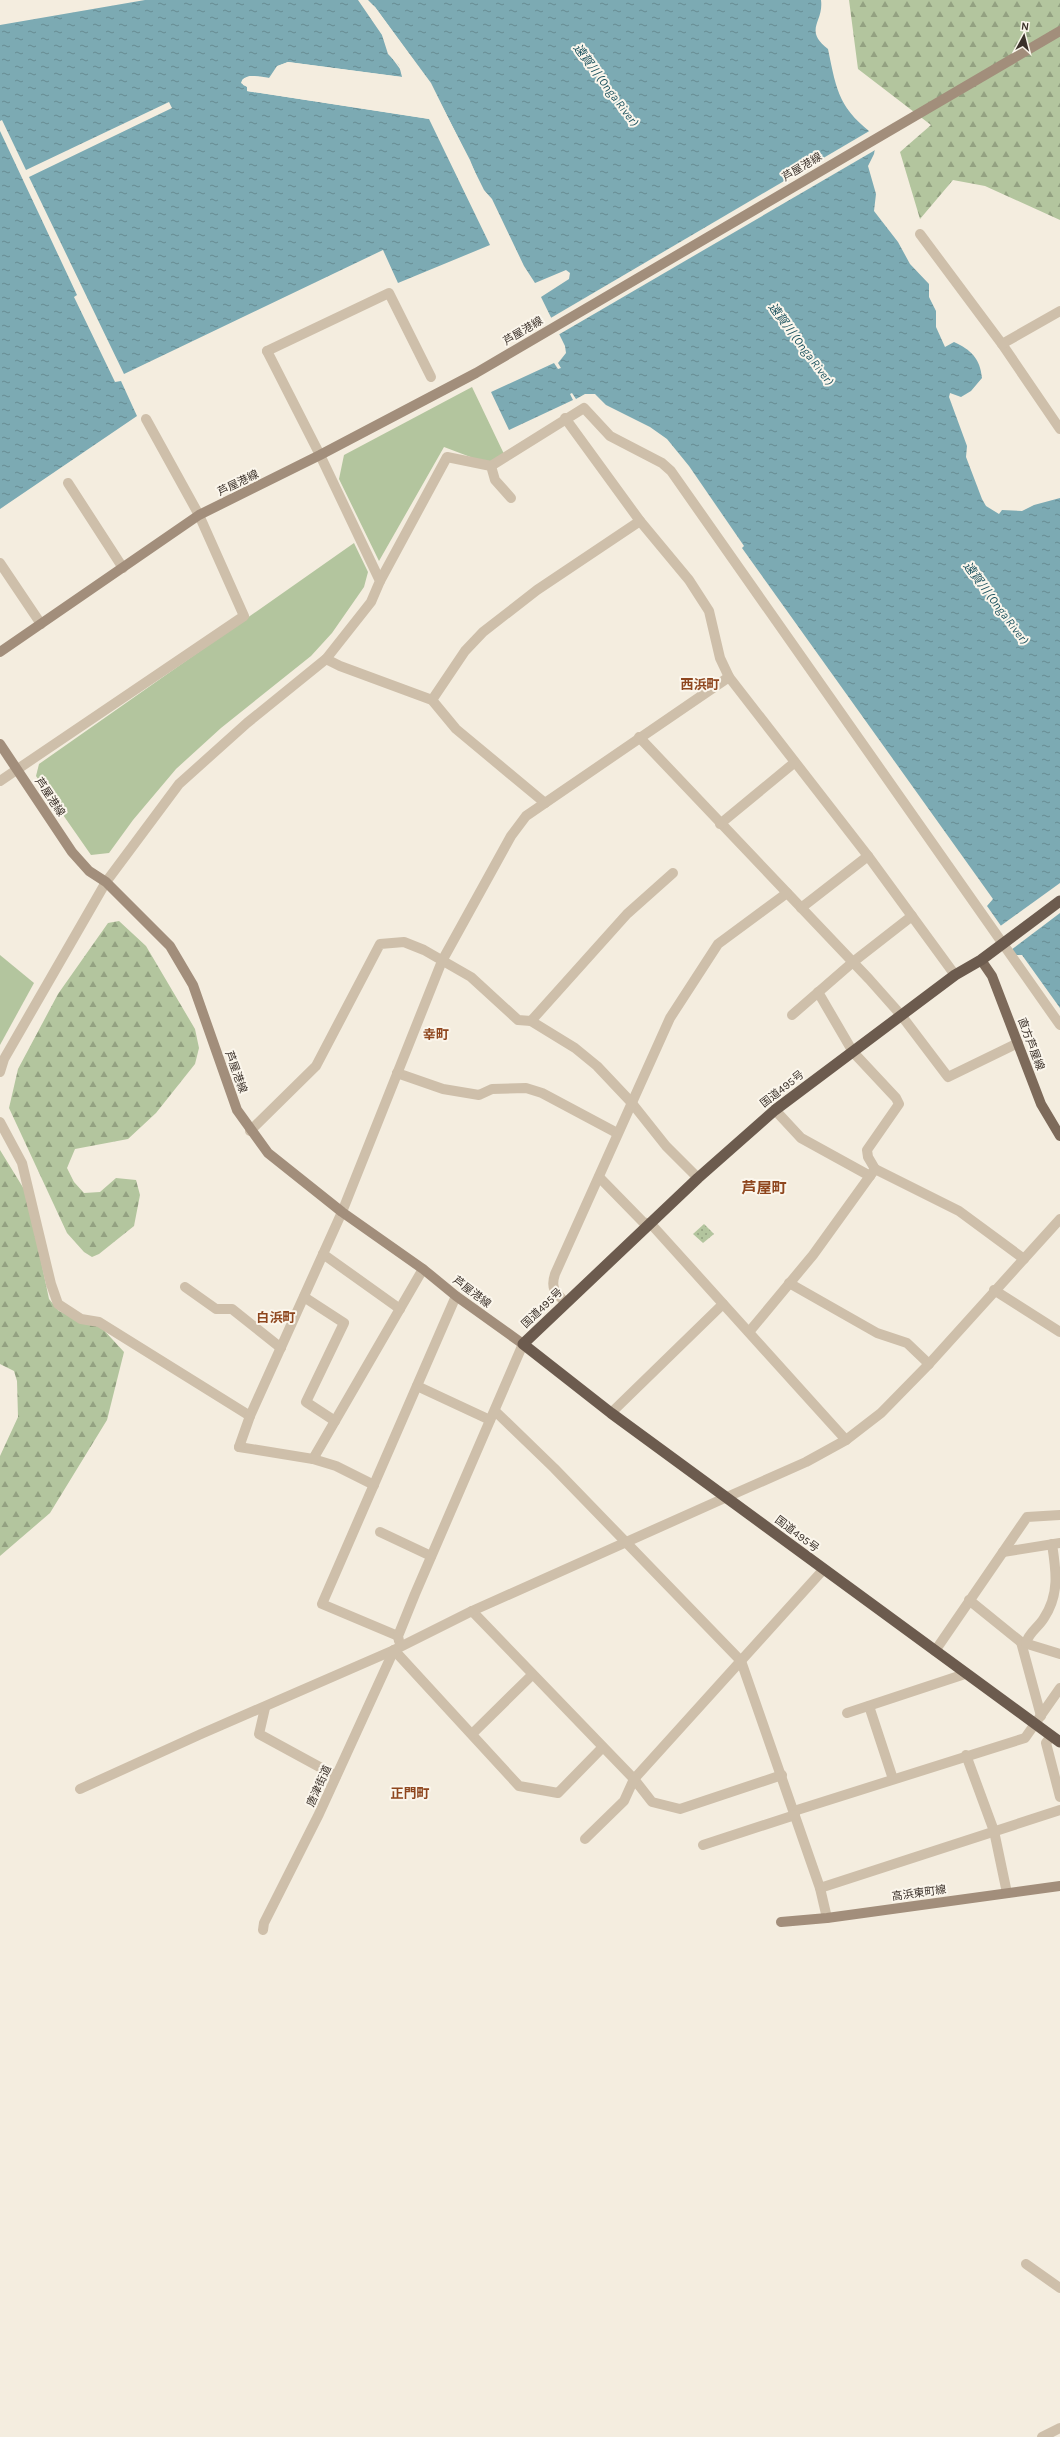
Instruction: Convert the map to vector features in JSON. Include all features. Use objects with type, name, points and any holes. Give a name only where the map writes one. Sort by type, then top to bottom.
[{"type":"highway","name":"国道495号","points":[[1056,1739],[1038,1721],[965,1674],[823,1570],[728,1497],[611,1413],[523,1344],[698,1178],[775,1110],[955,975],[981,960],[1060,901]]},
{"type":"main road","name":"芦屋港線","points":[[0,652],[199,516],[320,455],[476,373],[1060,31]]},
{"type":"main road","name":"芦屋港線","points":[[0,744],[72,852],[89,871],[106,882],[170,946],[184,967],[193,985],[226,1083],[237,1110],[250,1131],[268,1153],[342,1212],[423,1269],[456,1296],[523,1344]]},
{"type":"main road","name":"直方芦屋線","points":[[981,960],[992,976],[1041,1104],[1060,1136]]},
{"type":"main road","name":"高浜東町線","points":[[781,1922],[827,1918],[1060,1886]]},
{"type":"street","points":[[920,234],[1002,344],[1060,429]]},
{"type":"street","points":[[380,581],[320,455],[267,351],[389,293],[431,377]]},
{"type":"street","points":[[1002,344],[1060,311]]},
{"type":"street","points":[[0,1072],[4,1059],[106,882],[179,784],[247,723],[326,659],[371,602],[380,581],[446,456],[491,466],[565,418],[584,408],[610,436],[662,463],[671,471],[1060,1025]]},
{"type":"street","points":[[565,418],[640,521],[689,580],[709,611],[720,658],[729,677],[794,763],[868,856],[955,975]]},
{"type":"street","points":[[0,781],[17,768],[244,616],[199,516],[146,419]]},
{"type":"street","points":[[491,466],[495,480],[511,498]]},
{"type":"street","points":[[68,483],[124,568]]},
{"type":"street","points":[[432,700],[465,651],[483,632],[537,590],[640,521]]},
{"type":"street","points":[[0,563],[41,624]]},
{"type":"street","points":[[326,659],[340,666],[432,700],[456,729],[545,803]]},
{"type":"street","points":[[374,1485],[336,1466],[313,1459],[239,1447],[250,1416],[342,1212],[442,961],[511,836],[526,816],[639,737],[729,677]]},
{"type":"street","points":[[639,737],[720,824],[853,962],[901,1015],[948,1077],[1018,1043]]},
{"type":"street","points":[[720,824],[794,763]]},
{"type":"street","points":[[801,908],[868,856]]},
{"type":"street","points":[[531,1021],[627,914],[674,873]]},
{"type":"street","points":[[566,1303],[553,1290],[552,1284],[630,1102],[670,1018],[718,944],[787,893]]},
{"type":"street","points":[[792,1015],[853,962],[912,916]]},
{"type":"street","points":[[250,1131],[316,1066],[380,944],[404,942],[471,977],[518,1020],[531,1021],[574,1048],[597,1066],[630,1102],[666,1146],[698,1178]]},
{"type":"street","points":[[818,992],[853,1052],[896,1098],[899,1104],[867,1150],[872,1173]]},
{"type":"street","points":[[397,1073],[443,1089],[479,1095],[492,1089],[526,1088],[542,1093],[617,1133]]},
{"type":"street","points":[[775,1110],[801,1138],[872,1173],[960,1211],[1024,1258]]},
{"type":"street","points":[[0,1122],[22,1163],[51,1284],[58,1304],[81,1319],[99,1322],[250,1416]]},
{"type":"street","points":[[749,1332],[790,1283],[872,1173]]},
{"type":"street","points":[[599,1177],[643,1222],[651,1224],[846,1440]]},
{"type":"street","points":[[80,1789],[201,1734],[265,1708],[397,1648],[472,1611],[806,1462],[846,1440],[881,1413],[929,1364],[994,1290],[1060,1219]]},
{"type":"street","points":[[323,1254],[400,1309]]},
{"type":"street","points":[[313,1459],[423,1269]]},
{"type":"street","points":[[790,1283],[877,1333],[907,1343],[929,1364]]},
{"type":"street","points":[[185,1287],[216,1309],[232,1309],[281,1348]]},
{"type":"street","points":[[994,1290],[1060,1332]]},
{"type":"street","points":[[398,1636],[322,1604],[456,1296]]},
{"type":"street","points":[[304,1297],[344,1323],[306,1402],[335,1421]]},
{"type":"street","points":[[611,1413],[723,1304]]},
{"type":"street","points":[[523,1344],[431,1556],[398,1636],[397,1648],[519,1786],[558,1793],[602,1748]]},
{"type":"street","points":[[416,1386],[492,1415],[554,1468],[741,1661],[782,1775],[820,1888],[827,1918]]},
{"type":"street","points":[[935,1651],[1027,1517],[1060,1515]]},
{"type":"street","points":[[380,1532],[431,1556]]},
{"type":"street","points":[[1003,1552],[1056,1543],[1056,1599],[1044,1619],[1024,1642],[1038,1721]]},
{"type":"street","points":[[585,1839],[624,1801],[634,1779],[823,1570]]},
{"type":"street","points":[[969,1600],[1024,1642],[1060,1654]]},
{"type":"street","points":[[472,1611],[602,1748],[634,1779],[652,1802],[680,1809],[782,1775]]},
{"type":"street","name":"唐津街道","points":[[263,1930],[397,1648]]},
{"type":"street","points":[[848,1713],[965,1674]]},
{"type":"street","points":[[472,1734],[532,1675]]},
{"type":"street","points":[[703,1845],[893,1779],[1024,1738],[1038,1721],[1060,1688]]},
{"type":"street","points":[[869,1706],[893,1779]]},
{"type":"street","points":[[265,1708],[259,1734],[336,1776]]},
{"type":"street","points":[[1056,1739],[1046,1743],[1060,1796]]},
{"type":"street","points":[[966,1755],[994,1831],[1007,1893]]},
{"type":"street","points":[[820,1888],[1060,1810]]},
{"type":"street","points":[[1026,2264],[1060,2288]]},
{"type":"street","points":[[1042,2437],[1060,2428]]},
{"type":"green space","points":[[849,0],[1060,0],[1060,220],[985,186],[953,180],[920,219],[900,152],[931,125],[858,69]]},
{"type":"green space","points":[[472,387],[504,454],[489,464],[444,447],[379,561],[339,479],[344,455]]},
{"type":"green space","points":[[354,543],[368,572],[364,587],[332,633],[311,656],[221,728],[176,769],[133,820],[109,853],[91,855],[36,776],[39,764]]},
{"type":"green space","points":[[119,921],[146,946],[195,1029],[199,1048],[195,1064],[156,1113],[128,1139],[75,1149],[67,1168],[74,1182],[84,1193],[100,1192],[116,1178],[136,1180],[140,1195],[134,1226],[99,1254],[92,1257],[84,1252],[67,1233],[9,1108],[18,1069],[58,994],[108,923]]},
{"type":"green space","points":[[0,955],[34,983],[0,1045]]},
{"type":"green space","points":[[0,1150],[27,1194],[49,1299],[59,1311],[101,1327],[124,1352],[107,1420],[50,1513],[0,1556],[0,1456],[18,1417],[17,1381],[14,1371],[0,1364]]},
{"type":"green space","points":[[704,1224],[714,1234],[703,1243],[693,1234]]},
{"type":"water","points":[[145,0],[358,0],[382,35],[388,54],[399,65],[402,77],[288,62],[277,66],[269,78],[249,76],[246,77],[241,83],[247,87],[247,91],[429,119],[490,245],[398,283],[383,250],[124,374],[29,177],[172,108],[169,102],[26,170],[2,120],[0,121],[0,25]]},
{"type":"water","name":"遠賀川 (Onga River)","points":[[368,0],[821,0],[820,15],[816,26],[816,31],[821,42],[828,49],[837,89],[847,108],[855,118],[877,137],[874,154],[868,166],[876,194],[874,211],[898,242],[910,264],[929,284],[929,297],[936,311],[936,327],[945,347],[954,342],[965,348],[977,360],[981,371],[982,378],[971,391],[961,397],[950,393],[949,397],[967,446],[966,457],[982,499],[986,506],[999,514],[1002,510],[1022,511],[1034,505],[1060,498],[1060,1008],[1022,955],[1007,955],[1006,933],[987,906],[993,899],[742,548],[744,546],[689,466],[667,439],[650,427],[606,405],[595,394],[585,394],[576,399],[572,393],[570,394],[573,400],[509,430],[491,392],[554,363],[558,369],[561,368],[558,363],[566,353],[565,346],[541,297],[569,279],[570,273],[566,270],[535,283],[524,266],[492,199],[484,190],[431,83],[375,7]]},
{"type":"water","points":[[0,131],[77,295],[74,297],[115,382],[121,381],[137,416],[0,509]]},
{"type":"pier","points":[[140,0],[0,24],[0,23]]},
{"type":"pier","points":[[359,0],[383,34],[390,53],[404,72],[403,79],[288,64],[279,67],[274,77],[270,80],[250,78],[243,83],[249,86],[249,90],[430,117],[492,245],[430,119],[247,91],[248,87],[243,85],[242,80],[250,76],[270,78],[278,66],[288,62],[402,77],[403,73],[389,54],[382,34]]},
{"type":"pier","points":[[366,0],[375,7],[430,83],[470,160],[483,192],[490,199],[496,211],[482,191],[429,84]]},
{"type":"pier","points":[[871,130],[879,137],[877,149],[558,335],[549,319]]},
{"type":"pier","points":[[1060,883],[1060,913],[1007,953],[996,938],[1003,933],[999,927]]},
{"type":"district","name":"西浜町","points":[[700,684]]},
{"type":"district","name":"幸町","points":[[436,1034]]},
{"type":"district","name":"芦屋町","points":[[764,1188]]},
{"type":"district","name":"白浜町","points":[[276,1317]]},
{"type":"district","name":"正門町","points":[[410,1793]]}]
